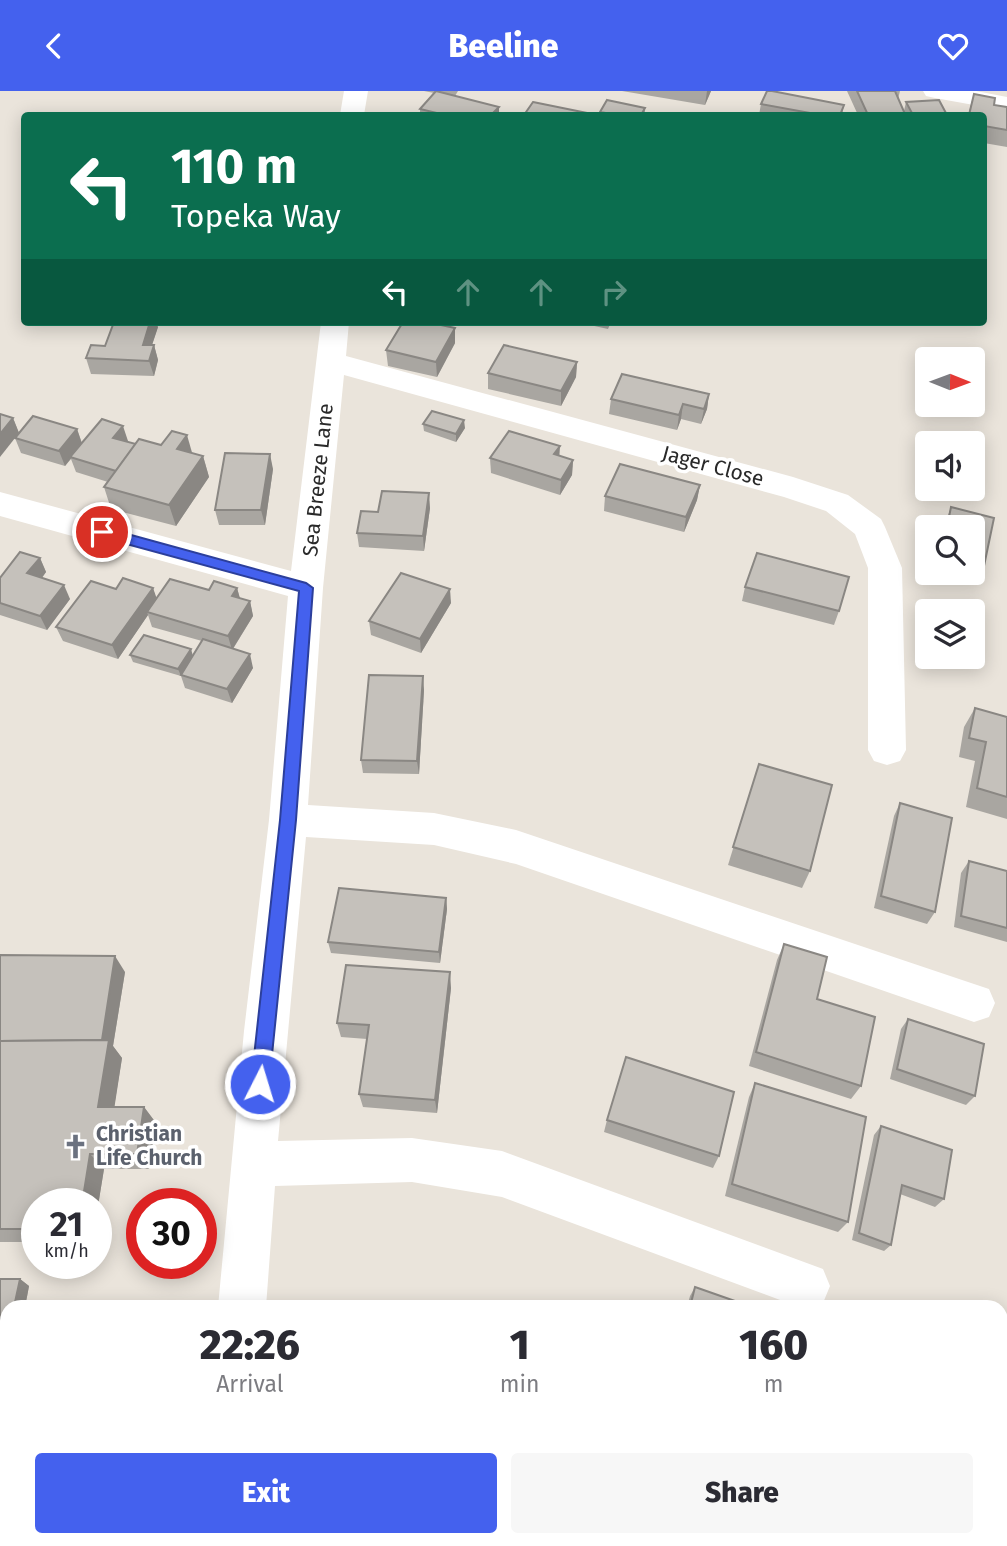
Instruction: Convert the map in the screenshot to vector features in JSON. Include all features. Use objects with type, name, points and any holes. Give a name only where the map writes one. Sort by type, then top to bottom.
[{"type":"street","points":[[352,112],[356,91]]},
{"type":"street","points":[[935,91],[1007,104]]},
{"type":"street","name":"Sea Breeze Lane","points":[[243,1300],[265,1031],[288,820],[306,588],[335,326]]},
{"type":"street","name":"Jager Close","points":[[332,362],[793,488],[837,503],[869,527],[885,568],[887,750]]},
{"type":"street","points":[[0,504],[306,588]]},
{"type":"street","points":[[288,820],[434,829],[516,847],[974,1003]]},
{"type":"street","points":[[254,1164],[412,1160],[502,1174],[806,1286]]},
{"type":"building","points":[[436,91],[499,107],[494,112],[432,112],[420,109]]},
{"type":"building","points":[[767,91],[772,91],[844,105],[841,112],[805,112],[761,104]]},
{"type":"building","points":[[857,91],[895,91],[904,112],[867,112]]},
{"type":"building","points":[[974,94],[995,98],[994,105],[1007,107],[1007,130],[987,127],[987,112],[970,112]]},
{"type":"building","points":[[607,100],[645,108],[643,112],[600,112]]},
{"type":"building","points":[[939,100],[945,112],[911,112],[906,102]]},
{"type":"building","points":[[533,102],[582,112],[526,112]]},
{"type":"building","points":[[112,326],[149,326],[143,345],[154,345],[149,361],[86,358],[91,345],[105,346]]},
{"type":"building","points":[[401,326],[455,328],[436,362],[386,350]]},
{"type":"building","points":[[504,345],[577,362],[561,391],[488,373]]},
{"type":"building","points":[[622,374],[709,394],[704,409],[683,404],[679,415],[611,399]]},
{"type":"building","points":[[432,411],[464,420],[456,434],[423,424]]},
{"type":"building","points":[[0,414],[13,418],[0,434]]},
{"type":"building","points":[[33,416],[77,429],[59,451],[15,438]]},
{"type":"building","points":[[102,419],[123,426],[113,438],[136,444],[116,471],[70,457]]},
{"type":"building","points":[[172,431],[187,435],[177,449],[203,456],[169,505],[104,487],[139,439],[161,445]]},
{"type":"building","points":[[509,431],[560,446],[554,454],[573,460],[561,480],[490,458]]},
{"type":"building","points":[[225,453],[270,454],[261,510],[215,510]]},
{"type":"building","points":[[620,464],[700,485],[686,517],[605,496]]},
{"type":"building","points":[[382,491],[429,493],[423,536],[357,533],[361,511],[378,512]]},
{"type":"building","points":[[951,507],[982,515],[949,515]]},
{"type":"building","points":[[985,516],[994,518],[985,561]]},
{"type":"building","points":[[20,552],[40,558],[27,573],[64,585],[40,616],[0,603],[0,578]]},
{"type":"building","points":[[757,553],[849,577],[839,611],[745,587]]},
{"type":"building","points":[[401,573],[450,589],[420,639],[369,621]]},
{"type":"building","points":[[123,578],[153,588],[112,645],[56,627],[91,581],[116,589]]},
{"type":"building","points":[[170,579],[209,590],[214,581],[237,588],[232,596],[250,601],[228,636],[147,612]]},
{"type":"building","points":[[144,635],[191,649],[178,669],[130,655]]},
{"type":"building","points":[[203,639],[250,654],[227,689],[181,675]]},
{"type":"building","points":[[369,675],[423,676],[417,761],[361,760]]},
{"type":"building","points":[[975,708],[1007,717],[1007,797],[977,788],[986,742],[969,738]]},
{"type":"building","points":[[759,764],[832,785],[810,871],[733,847]]},
{"type":"building","points":[[900,803],[952,818],[935,912],[881,896]]},
{"type":"building","points":[[969,861],[1007,871],[1007,928],[961,916]]},
{"type":"building","points":[[339,888],[446,898],[439,952],[328,942]]},
{"type":"building","points":[[784,944],[827,957],[817,999],[875,1017],[861,1086],[756,1052]]},
{"type":"building","points":[[0,955],[115,956],[102,1040],[0,1041]]},
{"type":"building","points":[[346,965],[450,972],[435,1100],[359,1094],[369,1025],[337,1023]]},
{"type":"building","points":[[908,1019],[984,1044],[975,1096],[897,1069]]},
{"type":"building","name":"Christian Life Church","points":[[109,1040],[98,1107],[144,1107],[137,1154],[90,1154],[85,1188],[21,1188],[21,1229],[0,1229],[0,1041]]},
{"type":"building","points":[[626,1057],[734,1092],[719,1156],[607,1120]]},
{"type":"building","points":[[755,1083],[866,1117],[848,1222],[732,1184]]},
{"type":"building","points":[[881,1126],[952,1150],[944,1199],[902,1185],[891,1245],[859,1233]]},
{"type":"building","points":[[0,1279],[20,1279],[16,1300],[0,1300]]},
{"type":"building","points":[[695,1287],[732,1300],[692,1300]]},
{"type":"place","name":"Christian Life Church","points":[[76,1146]]},
{"type":"route","points":[[102,532],[306,588],[288,820],[260,1084]]}]
